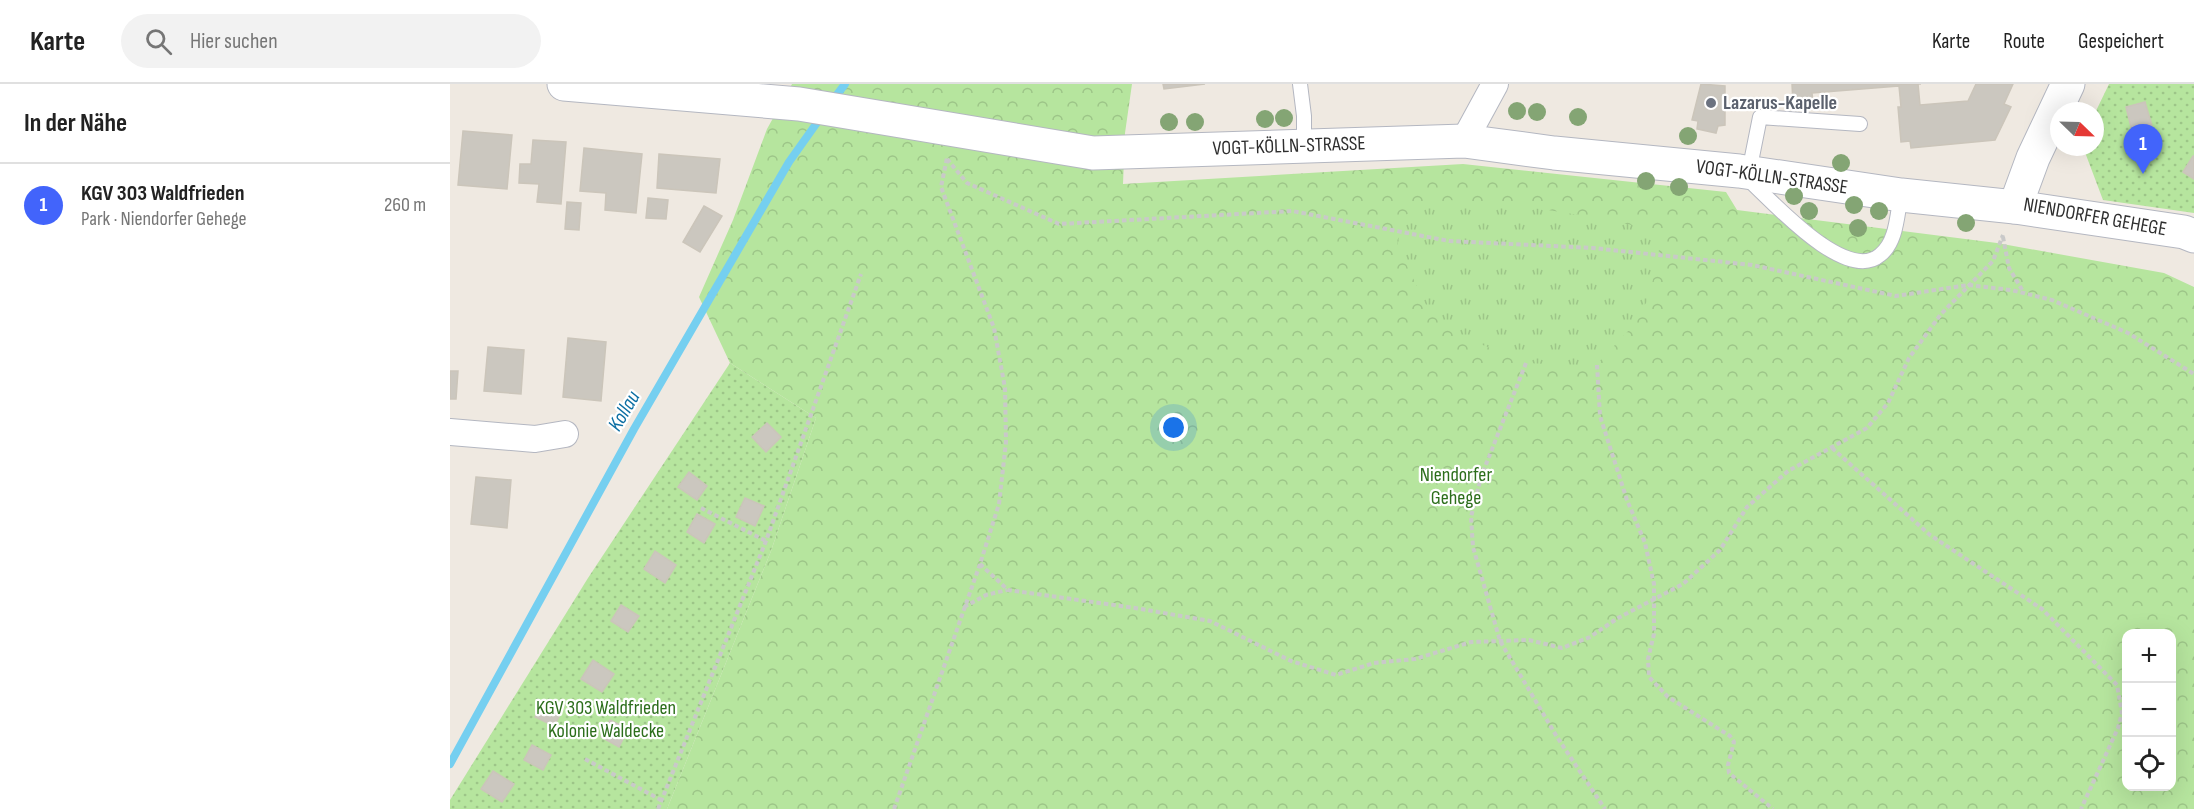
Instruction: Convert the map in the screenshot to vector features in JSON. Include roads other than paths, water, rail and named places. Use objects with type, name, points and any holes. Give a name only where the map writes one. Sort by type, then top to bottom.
[{"type":"street","name":"VOGT-KÖLLN-STRASSE","points":[[564,84],[809,106],[865,115],[947,144],[1093,153],[1464,141],[1554,153],[1744,172],[1901,195],[2015,207]]},
{"type":"street","points":[[1464,141],[1496,84]]},
{"type":"street","name":"NIENDORFER GEHEGE","points":[[2068,84],[2033,158],[2015,207],[2184,232],[2194,236]]},
{"type":"street","points":[[450,432],[535,440],[565,434]]},
{"type":"lane","points":[[1300,84],[1304,116],[1304,146]]},
{"type":"lane","points":[[1860,124],[1760,117],[1744,172],[1816,242],[1843,257],[1856,260],[1867,261],[1880,255],[1891,241],[1901,195]]},
{"type":"waterway","name":"Kollau","points":[[833,100],[845,84]]},
{"type":"waterway","name":"Kollau","points":[[450,764],[634,429],[789,162],[821,117]]},
{"type":"place","name":"Lazarus-Kapelle","points":[[1711,103]]},
{"type":"place","name":"KGV 303 Waldfrieden","points":[[2143,174]]},
{"type":"park label","name":"Niendorfer Gehege","points":[[1456,486]]},
{"type":"park label","name":"KGV 303 Waldfrieden Kolonie Waldecke","points":[[606,720]]}]
